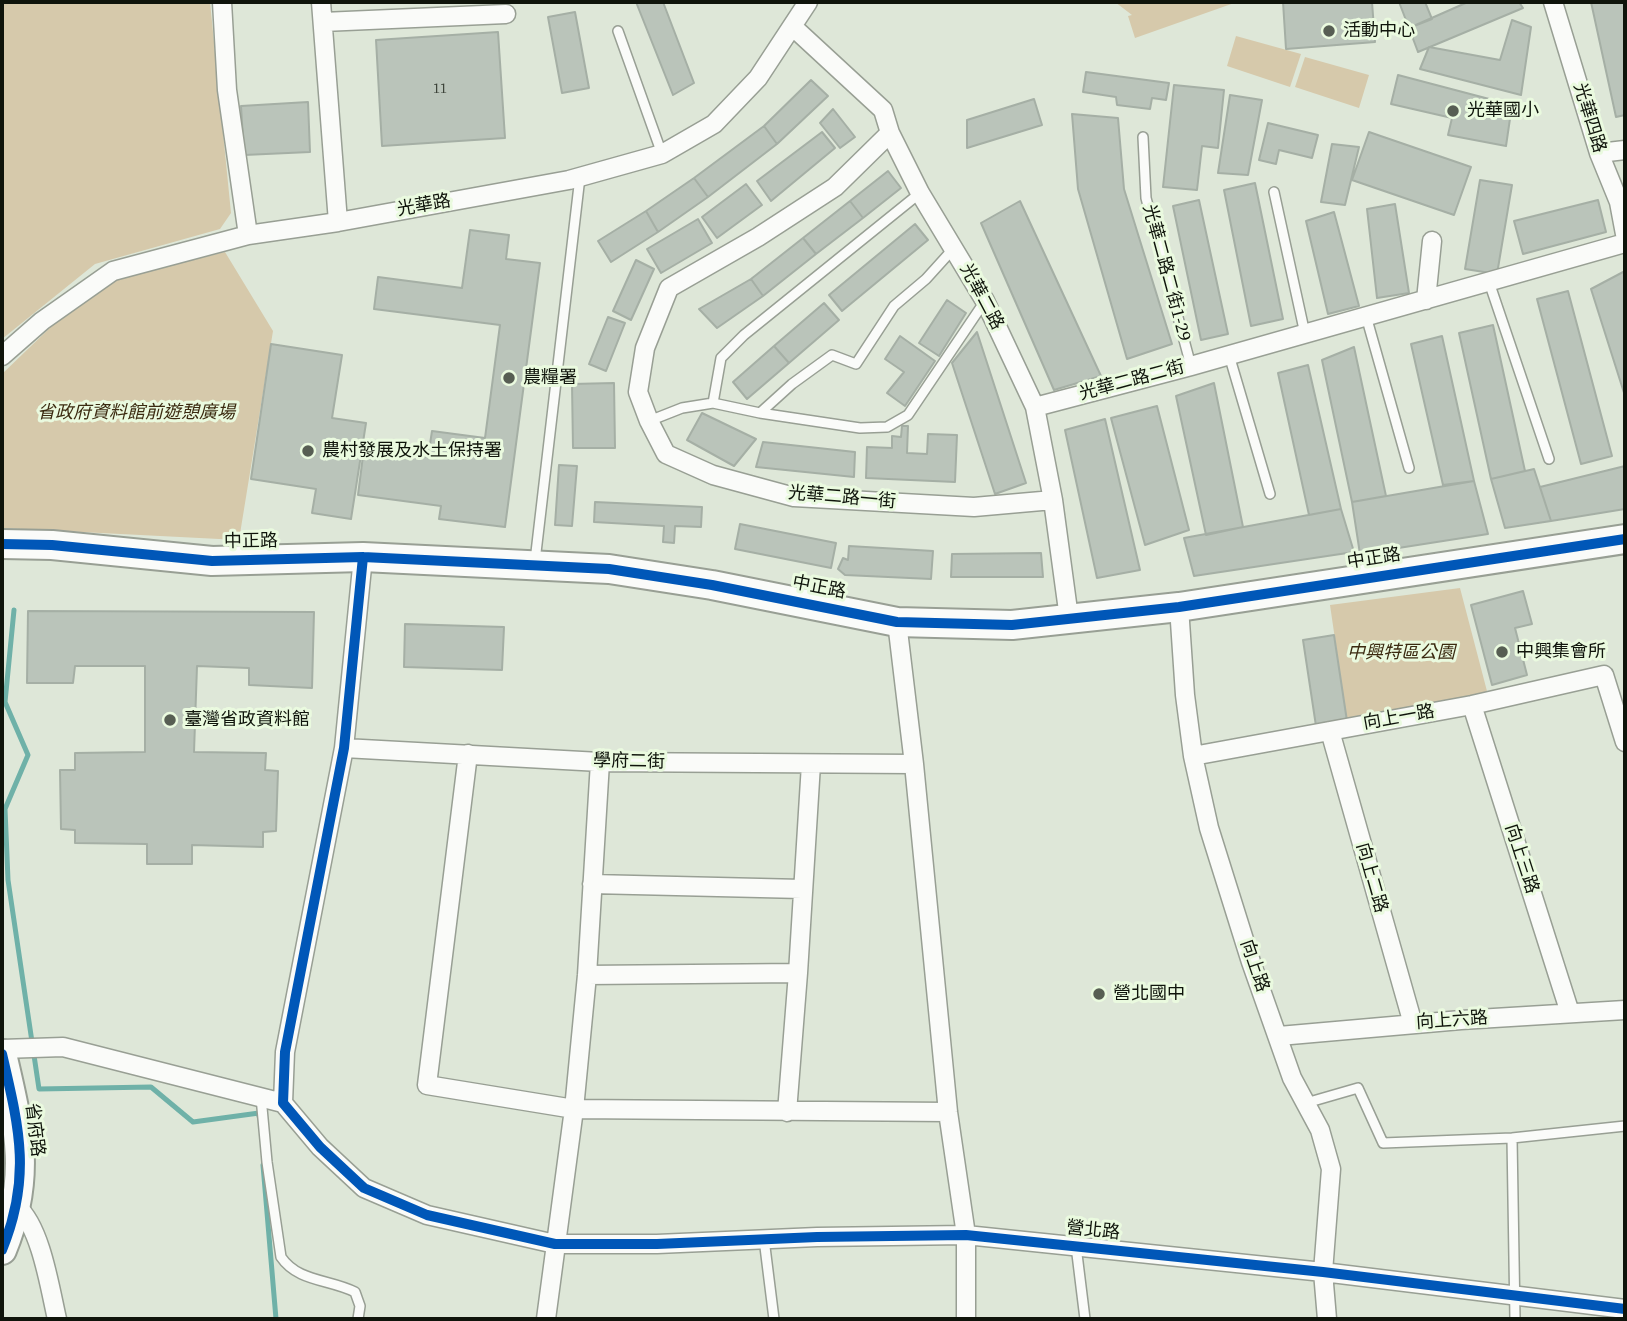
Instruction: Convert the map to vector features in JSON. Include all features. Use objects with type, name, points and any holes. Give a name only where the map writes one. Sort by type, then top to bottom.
[{"type":"main road","name":"中正路","points":[[2,544],[52,545],[212,561],[363,557],[609,569],[897,622],[1012,625],[1179,607],[1625,539]]},
{"type":"main road","name":"省府路","points":[[2,1052],[15,1107],[21,1155],[20,1182],[9,1203],[2,1250]]},
{"type":"street","points":[[222,2],[227,90],[248,235]]},
{"type":"street","points":[[321,2],[338,222]]},
{"type":"street","name":"光華路","points":[[2,356],[42,321],[113,271],[248,235],[338,222],[580,177],[662,154],[714,124],[758,78],[808,2]]},
{"type":"street","name":"光華四路","points":[[1553,2],[1599,153],[1622,202],[1625,234]]},
{"type":"street","points":[[323,22],[506,14]]},
{"type":"street","name":"光華二路","points":[[792,26],[883,110],[890,133],[920,193],[985,301],[1035,407],[1053,500],[1069,618]]},
{"type":"street","name":"光華二路一街","points":[[890,133],[835,187],[758,237],[670,288],[645,348],[638,392],[649,421],[666,454],[713,475],[794,497],[974,507],[1053,500]]},
{"type":"street","points":[[1599,153],[1625,150]]},
{"type":"street","points":[[1426,300],[1432,241]]},
{"type":"street","name":"光華二路二街","points":[[1035,407],[1191,366],[1625,243]]},
{"type":"street","points":[[2,1052],[63,1047],[283,1102],[285,1052],[344,748],[363,557]]},
{"type":"street","name":"向上路","points":[[1179,607],[1185,695],[1209,828],[1251,962],[1292,1078],[1320,1130],[1331,1169],[1323,1272],[1327,1319]]},
{"type":"street","points":[[897,622],[914,764],[948,1112],[966,1235],[966,1319]]},
{"type":"street","name":"向上一路","points":[[1194,756],[1472,705],[1604,675],[1625,742]]},
{"type":"street","name":"向上三路","points":[[1472,705],[1570,1013]]},
{"type":"street","name":"向上二路","points":[[1330,731],[1413,1024]]},
{"type":"street","name":"學府二街","points":[[344,748],[600,762],[914,764]]},
{"type":"street","points":[[468,754],[427,1085],[574,1109],[948,1112]]},
{"type":"street","points":[[546,1319],[574,1109],[587,975],[600,762]]},
{"type":"street","points":[[787,1112],[811,764]]},
{"type":"street","points":[[592,884],[802,889]]},
{"type":"street","points":[[587,975],[798,974]]},
{"type":"street","name":"向上六路","points":[[1279,1036],[1625,1010]]},
{"type":"street","name":"營北路","points":[[283,1102],[320,1147],[364,1188],[427,1215],[555,1244],[657,1244],[966,1235],[1323,1272],[1625,1308]]},
{"type":"street","points":[[9,1203],[26,1219],[41,1249],[57,1319]]},
{"type":"lane","points":[[618,31],[662,154]]},
{"type":"lane","name":"光華二路二街1-29","points":[[1143,137],[1146,198],[1191,366]]},
{"type":"lane","points":[[535,566],[580,177]]},
{"type":"lane","points":[[1273,192],[1305,334]]},
{"type":"lane","points":[[713,403],[721,358],[744,335],[920,193]]},
{"type":"lane","points":[[760,413],[792,384],[832,355],[856,364],[894,306],[926,279],[954,248]]},
{"type":"lane","points":[[1489,282],[1549,459]]},
{"type":"lane","points":[[649,421],[682,408],[713,403],[860,428],[887,427],[908,415],[985,301]]},
{"type":"lane","points":[[1366,316],[1409,468]]},
{"type":"lane","points":[[1229,355],[1270,494]]},
{"type":"lane","points":[[1306,1103],[1359,1087],[1383,1143],[1512,1138],[1625,1126]]},
{"type":"lane","points":[[261,1097],[267,1162],[281,1257],[289,1268],[299,1275],[339,1284],[355,1292],[360,1306],[358,1319]]},
{"type":"lane","points":[[1512,1138],[1515,1319]]},
{"type":"lane","points":[[764,1239],[774,1319]]},
{"type":"lane","points":[[1076,1247],[1085,1319]]},
{"type":"green space","points":[[2,2],[210,2],[231,213],[220,229],[95,264],[2,339]]},
{"type":"green space","points":[[1115,2],[1237,2],[1135,38],[1128,16],[1132,15]]},
{"type":"green space","points":[[1236,36],[1301,54],[1290,87],[1227,66]]},
{"type":"green space","points":[[1305,57],[1369,75],[1359,108],[1295,87]]},
{"type":"green space","name":"省政府資料館前遊憩廣場","points":[[225,252],[273,331],[239,540],[2,528],[2,374],[56,322],[120,278]]},
{"type":"green space","name":"中興特區公園","points":[[1460,588],[1488,695],[1347,721],[1330,605]]},
{"type":"building","points":[[636,2],[663,2],[694,83],[673,95]]},
{"type":"building","name":"活動中心","points":[[1283,2],[1372,2],[1375,42],[1286,49]]},
{"type":"building","points":[[1399,2],[1425,2],[1432,19],[1409,28]]},
{"type":"building","points":[[1468,2],[1519,2],[1523,8],[1418,52],[1409,28]]},
{"type":"building","points":[[1591,2],[1625,2],[1625,115],[1616,117]]},
{"type":"building","points":[[575,12],[589,88],[562,93],[548,17]]},
{"type":"building","points":[[1512,20],[1531,27],[1521,95],[1420,69],[1429,47],[1500,60]]},
{"type":"building","points":[[498,32],[505,138],[382,146],[376,40]]},
{"type":"building","points":[[1086,72],[1169,83],[1166,100],[1152,98],[1150,109],[1117,105],[1116,97],[1083,92]]},
{"type":"building","points":[[1398,75],[1512,105],[1506,146],[1448,135],[1452,118],[1391,104]]},
{"type":"building","points":[[811,80],[828,96],[777,144],[764,126]]},
{"type":"building","points":[[1174,85],[1224,90],[1218,148],[1202,146],[1197,190],[1163,187]]},
{"type":"building","points":[[1230,95],[1262,100],[1248,175],[1218,173]]},
{"type":"building","points":[[1034,99],[1042,125],[967,148],[967,120]]},
{"type":"building","points":[[308,102],[310,152],[244,155],[241,106]]},
{"type":"building","points":[[833,109],[855,137],[840,148],[820,123]]},
{"type":"building","points":[[1072,114],[1118,118],[1124,189],[1172,344],[1127,359],[1078,189]]},
{"type":"building","points":[[1268,123],[1318,135],[1312,158],[1279,150],[1276,164],[1259,160]]},
{"type":"building","points":[[764,126],[777,144],[708,197],[694,178]]},
{"type":"building","points":[[822,132],[835,148],[771,201],[757,181]]},
{"type":"building","points":[[1369,132],[1471,167],[1454,215],[1352,180]]},
{"type":"building","points":[[1332,144],[1359,147],[1345,205],[1321,202]]},
{"type":"building","points":[[888,171],[901,188],[863,218],[850,201]]},
{"type":"building","points":[[694,178],[708,197],[658,232],[646,211]]},
{"type":"building","points":[[1480,180],[1512,185],[1497,274],[1465,269]]},
{"type":"building","points":[[1255,183],[1283,319],[1251,326],[1224,190]]},
{"type":"building","points":[[746,184],[762,205],[717,238],[702,217]]},
{"type":"building","points":[[1199,200],[1228,334],[1201,340],[1173,206]]},
{"type":"building","points":[[1598,200],[1606,232],[1523,254],[1514,221]]},
{"type":"building","points":[[850,201],[863,218],[816,254],[803,238]]},
{"type":"building","points":[[1020,201],[1101,376],[1054,390],[981,223]]},
{"type":"building","points":[[1395,204],[1409,293],[1377,298],[1367,209]]},
{"type":"building","points":[[646,211],[658,232],[611,262],[598,241]]},
{"type":"building","points":[[1334,212],[1359,306],[1328,314],[1306,221]]},
{"type":"building","points":[[698,219],[712,243],[661,273],[647,249]]},
{"type":"building","points":[[915,224],[928,240],[842,311],[829,295]]},
{"type":"building","name":"農糧署","points":[[470,230],[509,235],[506,259],[540,263],[505,527],[439,519],[441,506],[358,495],[364,448],[428,457],[432,431],[485,438],[500,325],[374,309],[378,277],[462,288]]},
{"type":"building","points":[[803,238],[816,254],[763,296],[751,279]]},
{"type":"building","points":[[636,260],[654,269],[631,320],[613,311]]},
{"type":"building","points":[[1625,271],[1625,396],[1591,289]]},
{"type":"building","points":[[751,279],[763,296],[717,328],[699,309]]},
{"type":"building","points":[[1568,291],[1612,456],[1581,464],[1537,299]]},
{"type":"building","points":[[947,300],[966,313],[939,356],[919,343]]},
{"type":"building","points":[[824,303],[839,320],[789,363],[774,346]]},
{"type":"building","points":[[608,317],[625,323],[606,371],[589,364]]},
{"type":"building","points":[[1493,325],[1525,471],[1491,479],[1459,333]]},
{"type":"building","points":[[977,332],[1026,483],[995,494],[952,363]]},
{"type":"building","points":[[900,336],[935,361],[905,406],[887,393],[904,372],[885,359]]},
{"type":"building","points":[[1442,336],[1474,481],[1443,485],[1411,344]]},
{"type":"building","name":"農村發展及水土保持署","points":[[271,344],[342,355],[332,418],[366,423],[351,519],[312,513],[316,489],[251,479]]},
{"type":"building","points":[[774,346],[789,363],[747,399],[733,382]]},
{"type":"building","points":[[1354,347],[1386,496],[1352,502],[1322,360]]},
{"type":"building","points":[[1308,365],[1341,509],[1309,515],[1278,373]]},
{"type":"building","points":[[614,383],[615,448],[573,448],[572,384]]},
{"type":"building","points":[[1214,383],[1243,527],[1206,535],[1176,396]]},
{"type":"building","points":[[1157,406],[1189,530],[1145,545],[1111,418]]},
{"type":"building","points":[[702,413],[756,439],[734,466],[687,440]]},
{"type":"building","points":[[1105,419],[1140,570],[1097,578],[1065,430]]},
{"type":"building","points":[[902,426],[908,426],[907,453],[927,454],[928,434],[957,435],[955,482],[866,478],[867,447],[892,448],[892,436],[901,437]]},
{"type":"building","points":[[763,442],[855,452],[854,477],[756,467]]},
{"type":"building","points":[[559,465],[577,466],[572,526],[555,525]]},
{"type":"building","points":[[1625,466],[1625,509],[1551,521],[1540,487]]},
{"type":"building","points":[[1534,469],[1551,521],[1505,528],[1491,479]]},
{"type":"building","points":[[1474,481],[1488,534],[1360,554],[1352,502]]},
{"type":"building","points":[[595,502],[702,507],[701,527],[675,526],[674,543],[663,542],[664,526],[594,522]]},
{"type":"building","points":[[1341,509],[1354,552],[1194,576],[1184,538]]},
{"type":"building","points":[[740,524],[836,543],[831,568],[735,549]]},
{"type":"building","points":[[849,546],[933,551],[931,579],[845,575],[838,569],[843,558],[848,560]]},
{"type":"building","points":[[1041,553],[1043,577],[951,577],[952,554]]},
{"type":"building","name":"中興集會所","points":[[1523,591],[1532,624],[1515,628],[1527,675],[1492,685],[1471,605]]},
{"type":"building","name":"臺灣省政資料館","points":[[28,611],[314,612],[312,688],[249,685],[249,668],[197,666],[194,752],[266,753],[265,770],[278,771],[276,831],[263,832],[263,847],[192,845],[192,864],[147,864],[147,844],[75,843],[75,830],[61,829],[60,770],[75,770],[75,753],[145,752],[145,666],[75,666],[73,683],[27,683]]},
{"type":"building","points":[[405,624],[504,627],[502,670],[404,667]]},
{"type":"building","points":[[1334,635],[1347,721],[1316,726],[1303,640]]},
{"type":"waterway","points":[[14,610],[5,702],[28,755],[5,809],[8,880],[39,1089],[151,1087],[193,1122],[259,1113],[259,1116]]},
{"type":"waterway","points":[[263,1165],[276,1319]]},
{"type":"cycle path","points":[[2,544],[52,545],[212,561],[363,557],[609,569],[712,585],[897,622],[1012,625],[1179,607],[1625,539]]},
{"type":"cycle path","points":[[363,557],[344,748],[285,1052],[283,1103],[320,1147],[364,1188],[427,1215],[555,1244],[657,1244],[817,1237],[966,1235],[1323,1272],[1625,1309]]},
{"type":"cycle path","points":[[2,1054],[20,1152],[17,1199],[2,1250]]},
{"type":"place","name":"活動中心","points":[[1329,31]]},
{"type":"place","name":"光華國小","points":[[1453,111]]},
{"type":"place","name":"農糧署","points":[[509,378]]},
{"type":"place","name":"農村發展及水土保持署","points":[[308,451]]},
{"type":"place","name":"中興集會所","points":[[1502,652]]},
{"type":"place","name":"臺灣省政資料館","points":[[170,720]]},
{"type":"place","name":"營北國中","points":[[1099,994]]}]
